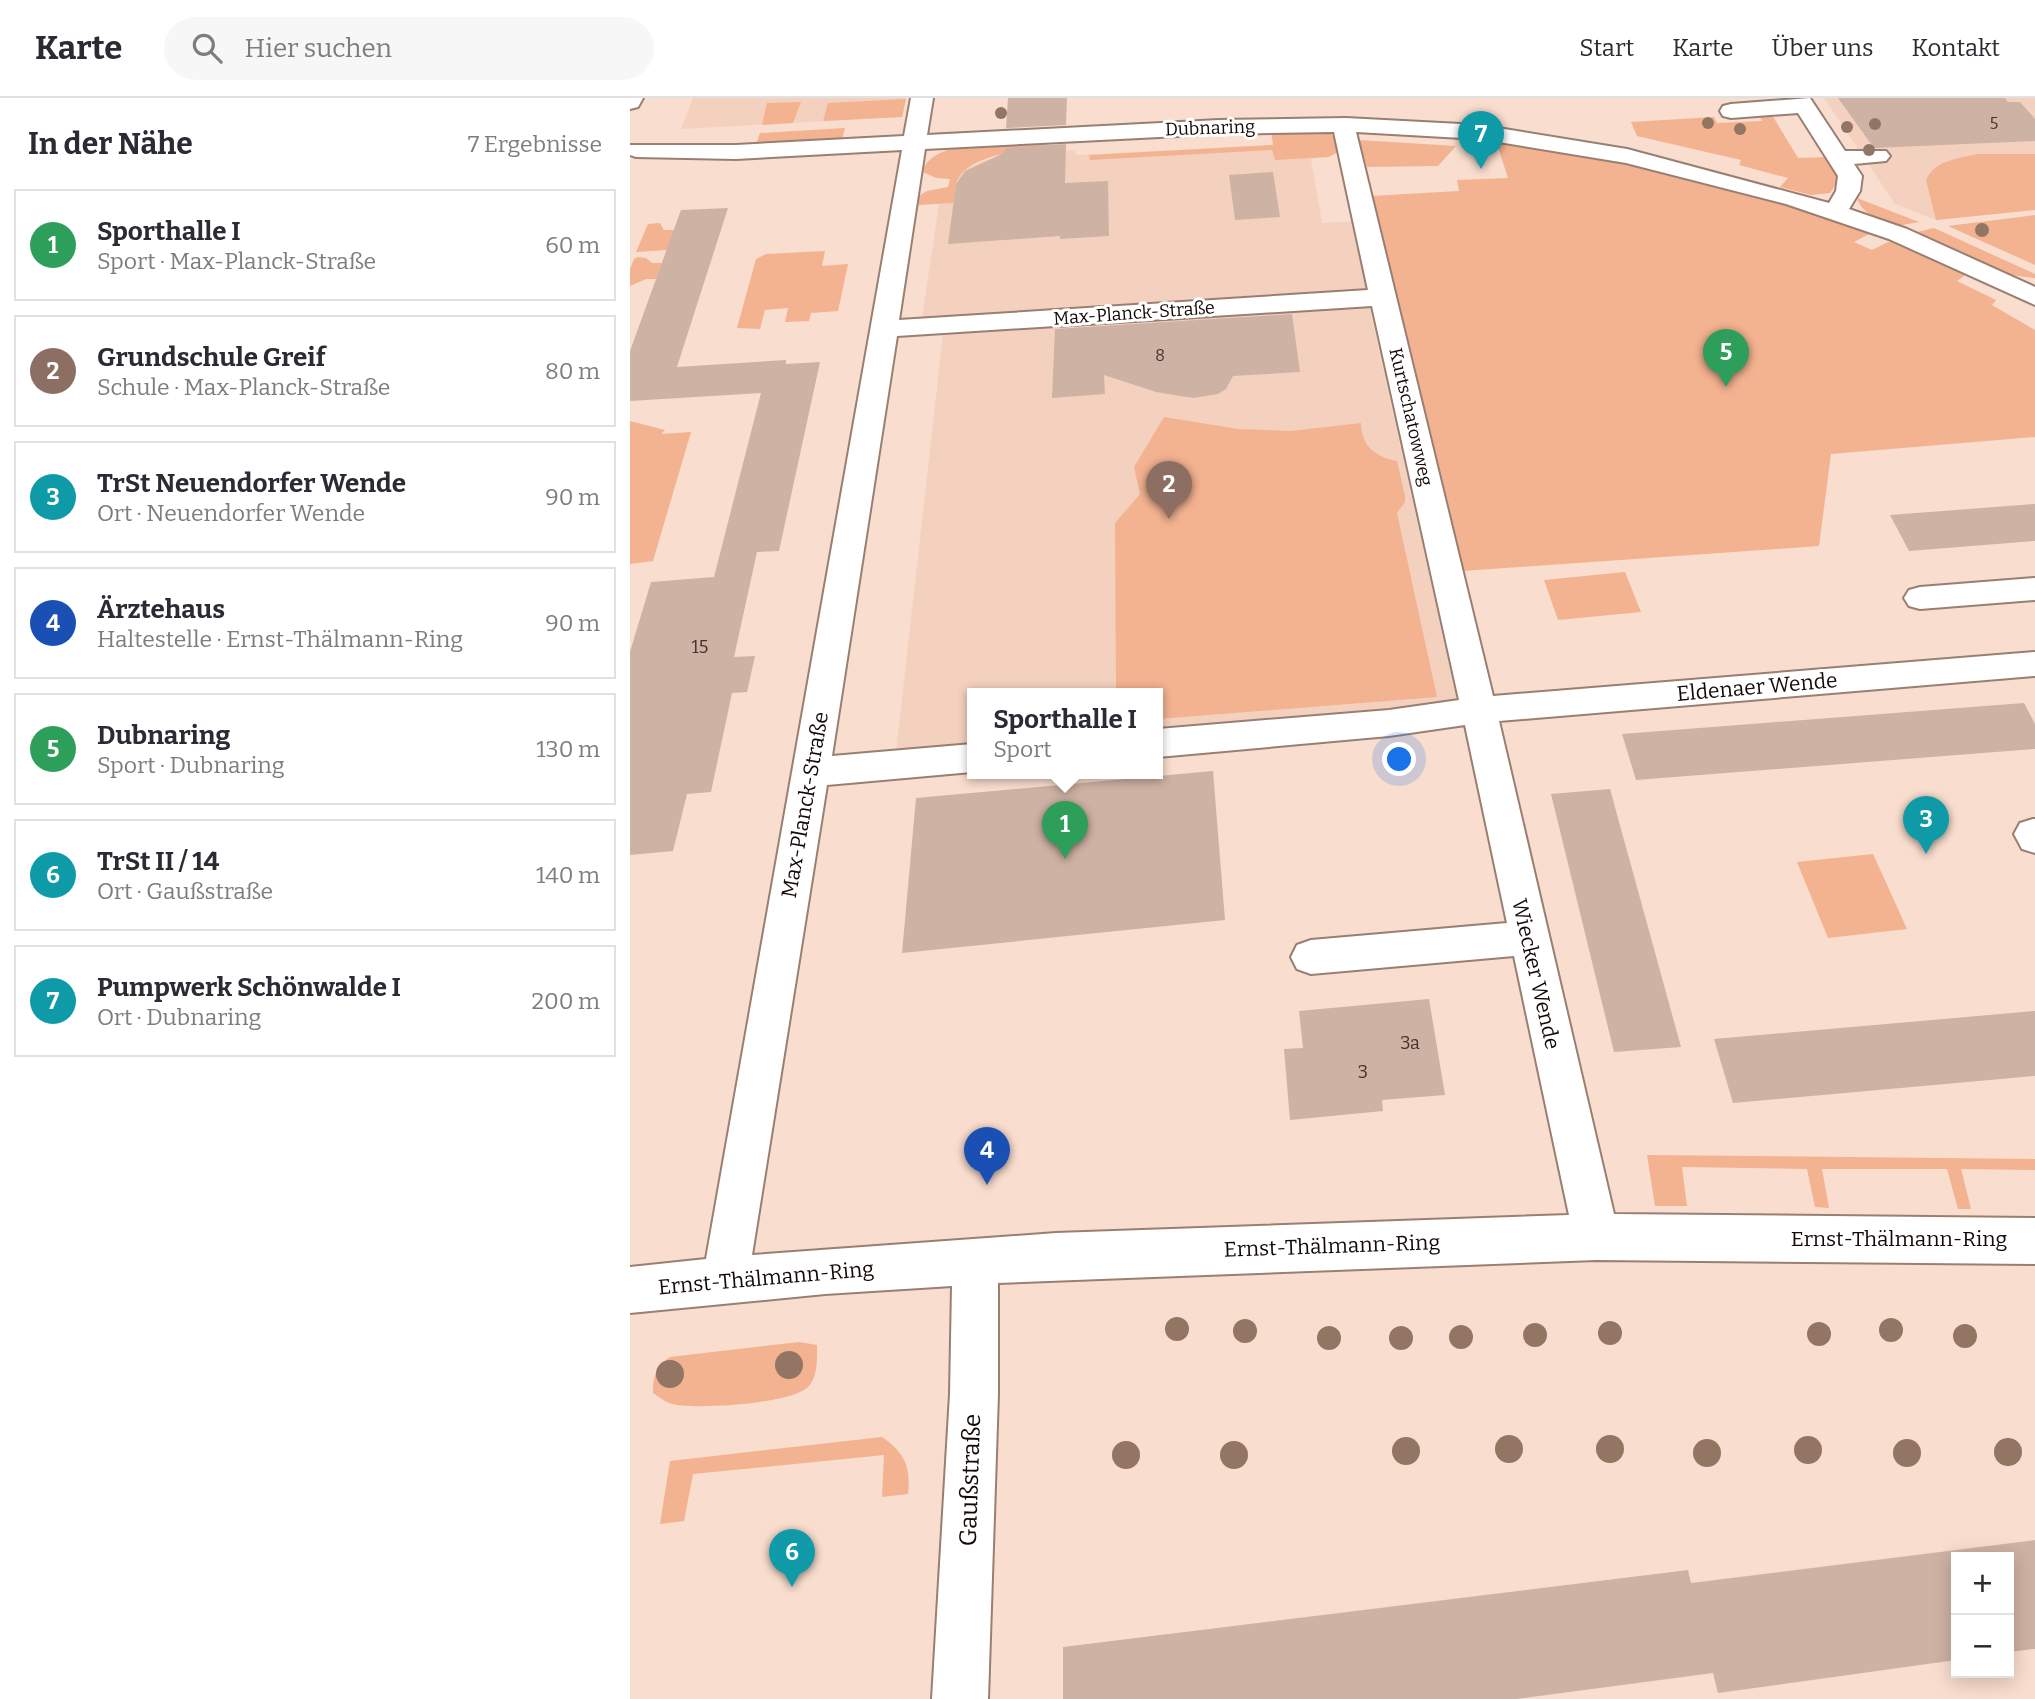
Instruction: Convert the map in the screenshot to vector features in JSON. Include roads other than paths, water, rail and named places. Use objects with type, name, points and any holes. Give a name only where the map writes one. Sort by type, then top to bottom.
[{"type":"street","name":"Max-Planck-Straße","points":[[725,1281],[886,329],[922,98]]},
{"type":"street","points":[[1731,111],[1802,102],[1850,176],[1848,191],[1835,212]]},
{"type":"street","name":"Dubnaring","points":[[631,155],[736,152],[916,141],[1083,144],[1346,125],[1395,116],[1627,156],[1727,180],[1835,212],[1917,242],[2035,297]]},
{"type":"street","name":"Kurtschatowweg","points":[[1346,125],[1345,132],[1382,297],[1479,710]]},
{"type":"street","points":[[1840,158],[1878,156]]},
{"type":"street","name":"Max-Planck-Straße","points":[[886,329],[1382,297]]},
{"type":"street","points":[[1920,598],[2035,589]]},
{"type":"street","name":"Eldenaer Wende","points":[[1163,743],[1389,723],[1479,710],[2035,664]]},
{"type":"street","name":"Wiecker Wende","points":[[1479,710],[1597,1237]]},
{"type":"street","points":[[811,772],[967,758]]},
{"type":"street","points":[[1311,957],[1528,938]]},
{"type":"street","name":"Ernst-Thälmann-Ring","points":[[630,1290],[975,1260],[1597,1237],[2035,1241]]},
{"type":"street","name":"Gaußstraße","points":[[960,1699],[974,1394],[975,1260]]},
{"type":"place","name":"Pumpwerk Schönwalde I","points":[[1481,169]]},
{"type":"place","name":"Dubnaring","points":[[1726,387]]},
{"type":"place","name":"Grundschule Greif","points":[[1169,519]]},
{"type":"place","name":"TrSt Neuendorfer Wende","points":[[1926,854]]},
{"type":"place","name":"Sporthalle I","points":[[1065,859]]},
{"type":"place","name":"Ärztehaus","points":[[987,1185]]},
{"type":"place","name":"TrSt II / 14","points":[[792,1587]]}]
